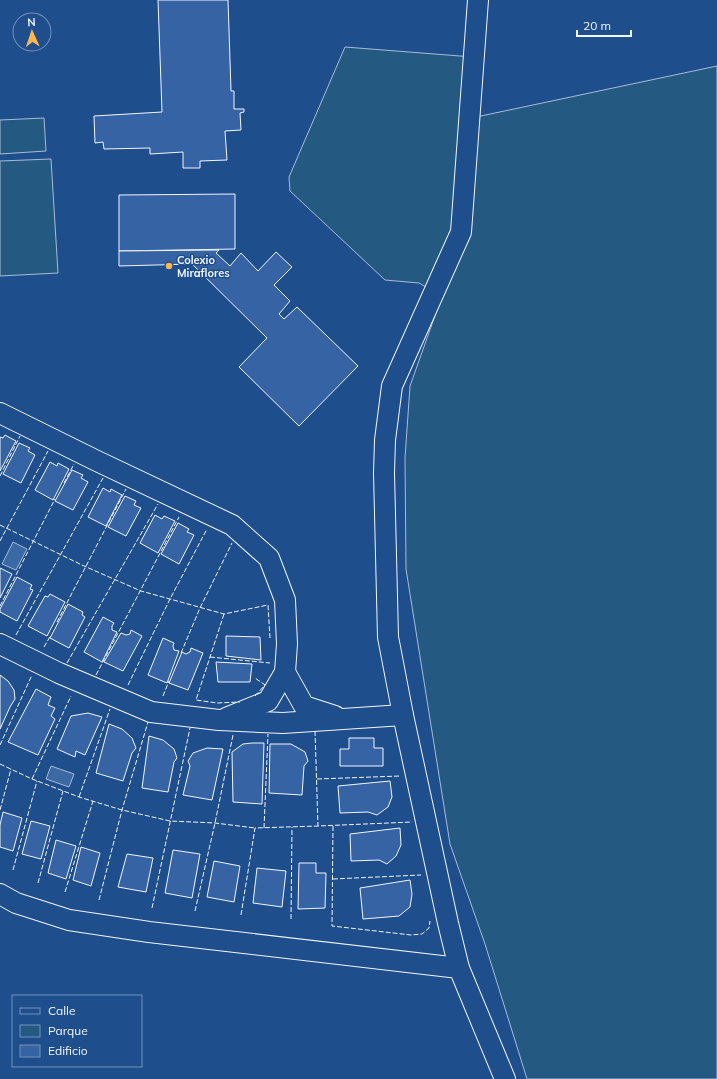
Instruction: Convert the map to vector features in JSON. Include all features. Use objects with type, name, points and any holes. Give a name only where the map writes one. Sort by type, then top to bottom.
[{"type":"street","points":[[478,0],[461,232],[392,386],[385,440],[384,481],[388,637],[403,715],[459,968],[505,1079]]},
{"type":"street","points":[[0,413],[232,525],[270,558],[285,600],[287,644],[285,672],[268,701],[219,720]]},
{"type":"street","points":[[0,644],[59,673],[151,712],[219,720],[283,723],[403,715]]},
{"type":"street","points":[[285,672],[304,706],[344,719]]},
{"type":"street","points":[[0,894],[16,903],[69,920],[149,932],[459,968]]},
{"type":"green space","points":[[345,47],[473,57],[462,120],[717,66],[717,1079],[527,1079],[485,944],[450,844],[406,569],[405,458],[410,386],[442,296],[419,283],[385,280],[290,191],[289,177]]},
{"type":"green space","points":[[44,118],[46,151],[0,154],[0,120]]},
{"type":"green space","points":[[51,159],[58,273],[0,276],[0,161]]},
{"type":"shaded area","points":[[13,542],[27,549],[16,570],[2,564]]},
{"type":"shaded area","points":[[51,766],[74,774],[69,787],[46,779]]},
{"type":"building","points":[[158,0],[228,0],[231,91],[234,91],[234,109],[244,109],[244,112],[240,113],[241,130],[225,131],[227,160],[200,161],[200,168],[183,168],[183,152],[150,154],[150,148],[104,149],[103,142],[95,143],[94,116],[162,112]]},
{"type":"building","points":[[235,194],[235,249],[119,251],[119,195]]},
{"type":"building","points":[[219,250],[216,253],[230,266],[241,253],[258,271],[276,252],[292,267],[274,285],[290,301],[279,314],[284,319],[297,307],[358,366],[299,426],[239,367],[267,338],[192,264],[119,266],[119,251]]},
{"type":"building","points":[[5,435],[16,441],[0,471],[0,437],[3,438]]},
{"type":"building","points":[[19,443],[30,448],[28,451],[35,455],[21,483],[3,474]]},
{"type":"building","points":[[50,462],[57,466],[58,463],[69,469],[53,500],[35,490]]},
{"type":"building","points":[[72,470],[83,475],[81,478],[88,482],[73,510],[55,501]]},
{"type":"building","points":[[103,488],[110,492],[111,489],[122,495],[106,526],[88,517]]},
{"type":"building","points":[[125,496],[136,501],[134,505],[141,508],[126,536],[108,527]]},
{"type":"building","points":[[155,515],[162,519],[164,516],[175,521],[158,553],[140,543]]},
{"type":"building","points":[[178,523],[189,529],[187,532],[194,535],[179,564],[161,554]]},
{"type":"building","points":[[0,568],[12,574],[0,598]]},
{"type":"building","points":[[17,577],[32,585],[30,589],[33,590],[17,621],[0,612],[0,609]]},
{"type":"building","points":[[50,594],[65,602],[47,636],[28,626],[45,596],[48,597]]},
{"type":"building","points":[[68,604],[83,612],[82,615],[85,617],[69,648],[50,638]]},
{"type":"building","points":[[103,617],[114,623],[112,630],[117,632],[102,662],[84,652]]},
{"type":"building","points":[[131,630],[142,636],[123,671],[104,662],[121,633],[126,635],[130,634]]},
{"type":"building","points":[[226,636],[260,637],[261,660],[226,656]]},
{"type":"building","points":[[163,638],[174,643],[174,650],[179,651],[167,683],[148,675]]},
{"type":"building","points":[[191,648],[203,653],[188,690],[169,683],[182,652],[186,654],[190,652]]},
{"type":"building","points":[[216,662],[252,664],[250,682],[218,682]]},
{"type":"building","points":[[0,675],[8,681],[14,690],[15,699],[0,729]]},
{"type":"building","points":[[36,689],[51,697],[48,705],[55,708],[51,716],[55,719],[38,755],[8,742]]},
{"type":"building","points":[[88,713],[102,717],[85,755],[76,751],[75,757],[57,749],[71,716]]},
{"type":"building","points":[[109,724],[122,729],[132,738],[136,748],[132,753],[123,781],[96,773]]},
{"type":"building","points":[[149,736],[163,740],[174,749],[177,758],[174,762],[168,792],[142,788]]},
{"type":"building","points":[[349,738],[374,738],[374,748],[383,748],[383,766],[340,766],[340,749],[349,749]]},
{"type":"building","points":[[264,743],[262,804],[233,802],[232,752],[243,744]]},
{"type":"building","points":[[270,744],[291,744],[305,752],[308,761],[304,766],[302,795],[269,793]]},
{"type":"building","points":[[207,748],[223,749],[212,800],[183,795],[190,766],[188,761],[193,753]]},
{"type":"building","points":[[390,781],[392,797],[388,807],[377,815],[368,812],[340,813],[338,786]]},
{"type":"building","points":[[3,812],[22,818],[13,851],[0,847],[0,825]]},
{"type":"building","points":[[31,821],[50,826],[41,859],[22,854]]},
{"type":"building","points":[[400,828],[401,845],[396,856],[387,864],[379,860],[351,861],[350,834]]},
{"type":"building","points":[[56,840],[76,846],[66,879],[48,873]]},
{"type":"building","points":[[81,847],[100,853],[91,886],[73,880]]},
{"type":"building","points":[[173,850],[200,854],[192,898],[165,893]]},
{"type":"building","points":[[127,854],[153,858],[146,892],[118,887]]},
{"type":"building","points":[[214,861],[240,866],[234,902],[207,897]]},
{"type":"building","points":[[299,863],[316,863],[316,873],[326,873],[325,908],[298,909]]},
{"type":"building","points":[[257,868],[286,871],[282,907],[253,903]]},
{"type":"building","points":[[410,880],[412,894],[410,907],[399,916],[363,919],[360,888]]},
{"type":"fence","points":[[0,476],[20,436]]},
{"type":"fence","points":[[0,541],[48,451]]},
{"type":"fence","points":[[64,483],[74,464]]},
{"type":"fence","points":[[16,635],[103,478]]},
{"type":"fence","points":[[57,622],[126,489]]},
{"type":"fence","points":[[0,606],[55,499]]},
{"type":"fence","points":[[67,663],[158,504]]},
{"type":"fence","points":[[96,675],[179,517]]},
{"type":"fence","points":[[0,525],[84,566],[141,591],[224,614],[268,605],[270,638]]},
{"type":"fence","points":[[128,685],[170,599],[207,529]]},
{"type":"fence","points":[[181,653],[200,608],[232,543]]},
{"type":"fence","points":[[224,614],[196,700],[217,703],[240,702]]},
{"type":"fence","points":[[44,647],[51,635]]},
{"type":"fence","points":[[210,657],[270,663]]},
{"type":"fence","points":[[0,745],[32,675]]},
{"type":"fence","points":[[255,678],[265,685],[255,696]]},
{"type":"fence","points":[[163,696],[169,681]]},
{"type":"fence","points":[[32,779],[71,696]]},
{"type":"fence","points":[[79,797],[110,709]]},
{"type":"fence","points":[[99,900],[122,810],[148,722]]},
{"type":"fence","points":[[152,908],[190,728]]},
{"type":"fence","points":[[315,731],[318,826],[412,822]]},
{"type":"fence","points":[[264,828],[268,734]]},
{"type":"fence","points":[[195,911],[233,735]]},
{"type":"fence","points":[[0,764],[32,779],[79,797],[122,810],[170,821],[215,823],[255,828]]},
{"type":"fence","points":[[0,810],[11,769]]},
{"type":"fence","points":[[317,779],[400,776]]},
{"type":"fence","points":[[13,870],[37,781]]},
{"type":"fence","points":[[38,883],[63,791]]},
{"type":"fence","points":[[65,892],[93,801]]},
{"type":"fence","points":[[241,915],[255,828],[318,826]]},
{"type":"fence","points":[[333,826],[332,926],[411,935],[422,934],[429,928],[430,921]]},
{"type":"fence","points":[[291,919],[292,827]]},
{"type":"fence","points":[[333,879],[421,875]]},
{"type":"place","name":"Colexio Miraflores","points":[[169,266]]}]
